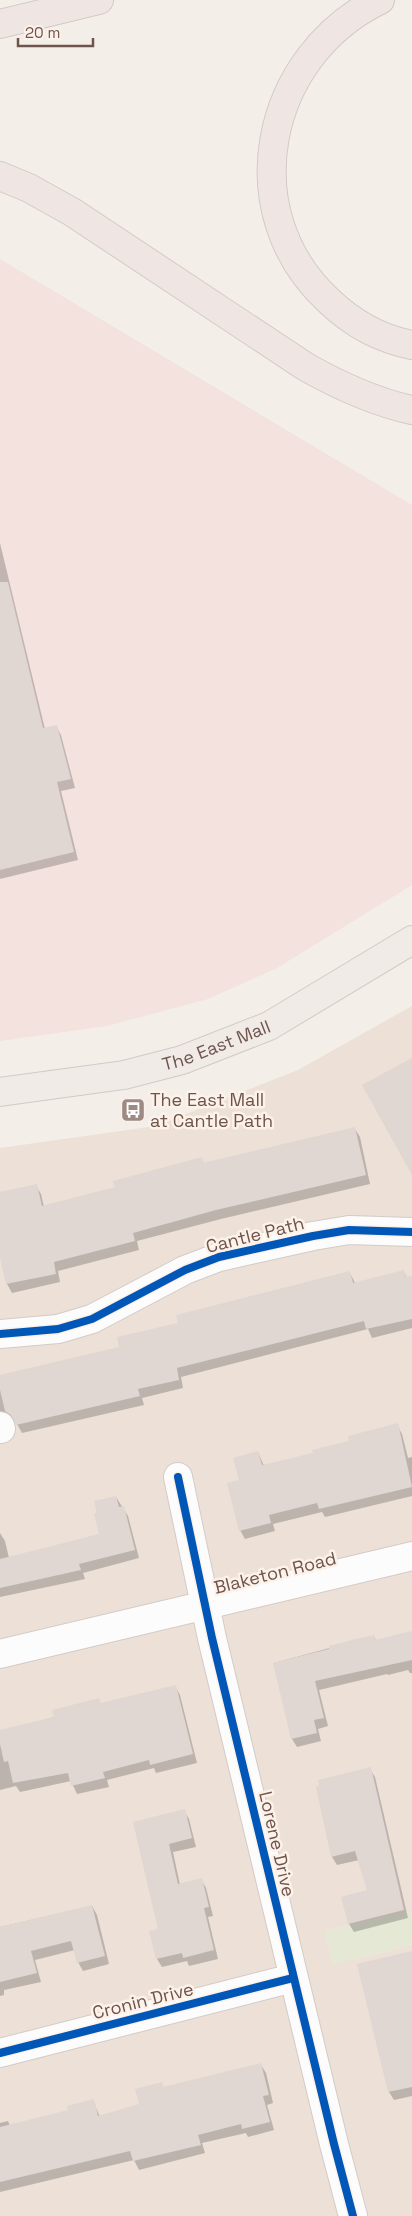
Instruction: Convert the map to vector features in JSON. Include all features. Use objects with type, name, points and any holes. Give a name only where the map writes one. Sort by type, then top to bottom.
[{"type":"highway","points":[[0,24],[99,0]]},
{"type":"highway","points":[[380,0],[351,17],[335,30],[309,61],[290,90],[278,118],[273,144],[270,167],[272,191],[278,224],[286,244],[296,262],[320,293],[345,316],[377,333],[412,345]]},
{"type":"highway","points":[[0,176],[30,188],[72,212],[306,367],[340,386],[379,402],[412,410]]},
{"type":"main road","name":"The East Mall","points":[[0,1092],[124,1075],[182,1060],[269,1026],[410,944]]},
{"type":"street","name":"Cantle Path","points":[[0,1334],[58,1328],[92,1319],[185,1270],[219,1258],[313,1236],[349,1230],[412,1232]]},
{"type":"street","name":"Lorene Drive","points":[[178,1477],[204,1606],[293,1978],[353,2216]]},
{"type":"street","name":"Blaketon Road","points":[[0,1654],[412,1556]]},
{"type":"street","name":"Cronin Drive","points":[[0,2052],[293,1978]]},
{"type":"shaded area","points":[[0,259],[412,505],[412,885],[277,968],[208,999],[107,1026],[0,1041]]},
{"type":"shaded area","points":[[412,1006],[412,1911],[325,1931],[333,1964],[412,1945],[412,2216],[0,2216],[0,1148],[156,1126],[298,1070]]},
{"type":"green space","points":[[412,1911],[412,1945],[333,1964],[325,1931]]},
{"type":"building","points":[[0,582],[8,582],[43,728],[57,725],[71,779],[57,782],[74,852],[0,870]]},
{"type":"building","points":[[412,1058],[412,1175],[362,1085]]},
{"type":"building","points":[[355,1127],[366,1175],[216,1210],[133,1233],[135,1241],[54,1262],[56,1274],[6,1284],[0,1258],[0,1192],[37,1184],[42,1206],[115,1187],[113,1181],[202,1157],[203,1163]]},
{"type":"building","points":[[404,1270],[406,1277],[412,1276],[412,1319],[366,1329],[364,1321],[177,1368],[179,1380],[138,1389],[140,1396],[16,1425],[11,1415],[5,1411],[0,1390],[0,1375],[119,1347],[117,1337],[178,1323],[176,1315],[350,1271],[353,1283]]},
{"type":"building","points":[[398,1423],[412,1487],[319,1509],[317,1503],[269,1515],[271,1523],[239,1531],[227,1483],[239,1480],[233,1458],[258,1451],[262,1465],[313,1453],[312,1450],[349,1441],[348,1436]]},
{"type":"building","points":[[116,1496],[119,1507],[124,1506],[135,1550],[79,1564],[81,1570],[0,1588],[0,1559],[99,1534],[94,1514],[97,1513],[94,1501]]},
{"type":"building","points":[[412,1631],[412,1660],[315,1681],[324,1718],[314,1720],[317,1733],[291,1739],[273,1663],[329,1649],[329,1646],[352,1640],[374,1635],[375,1640]]},
{"type":"building","points":[[176,1685],[193,1754],[150,1765],[149,1760],[103,1772],[105,1778],[71,1786],[68,1773],[13,1783],[8,1761],[4,1762],[0,1744],[0,1730],[54,1717],[52,1710],[99,1698],[101,1703]]},
{"type":"building","points":[[371,1767],[404,1910],[348,1924],[341,1897],[367,1890],[355,1851],[331,1857],[316,1787],[319,1786],[318,1780]]},
{"type":"building","points":[[185,1809],[192,1838],[169,1844],[178,1884],[202,1878],[209,1907],[204,1908],[214,1950],[183,1958],[182,1953],[156,1959],[149,1931],[158,1929],[133,1822]]},
{"type":"building","points":[[92,1905],[105,1956],[77,1963],[71,1941],[31,1951],[37,1973],[0,1982],[0,1927]]},
{"type":"building","points":[[412,1951],[412,2087],[388,2092],[357,1964]]},
{"type":"building","points":[[261,2063],[269,2095],[263,2096],[270,2122],[242,2129],[241,2124],[198,2135],[201,2145],[133,2161],[130,2151],[0,2182],[0,2127],[68,2110],[67,2106],[94,2099],[98,2116],[139,2104],[135,2089],[162,2082],[163,2087]]},
{"type":"cycle path","points":[[0,1334],[58,1329],[92,1319],[185,1270],[219,1257],[349,1230],[412,1232]]},
{"type":"cycle path","points":[[178,1477],[212,1638],[353,2216]]},
{"type":"cycle path","points":[[0,2053],[293,1978]]},
{"type":"place","name":"The East Mall at Cantle Path","points":[[133,1110]]}]
